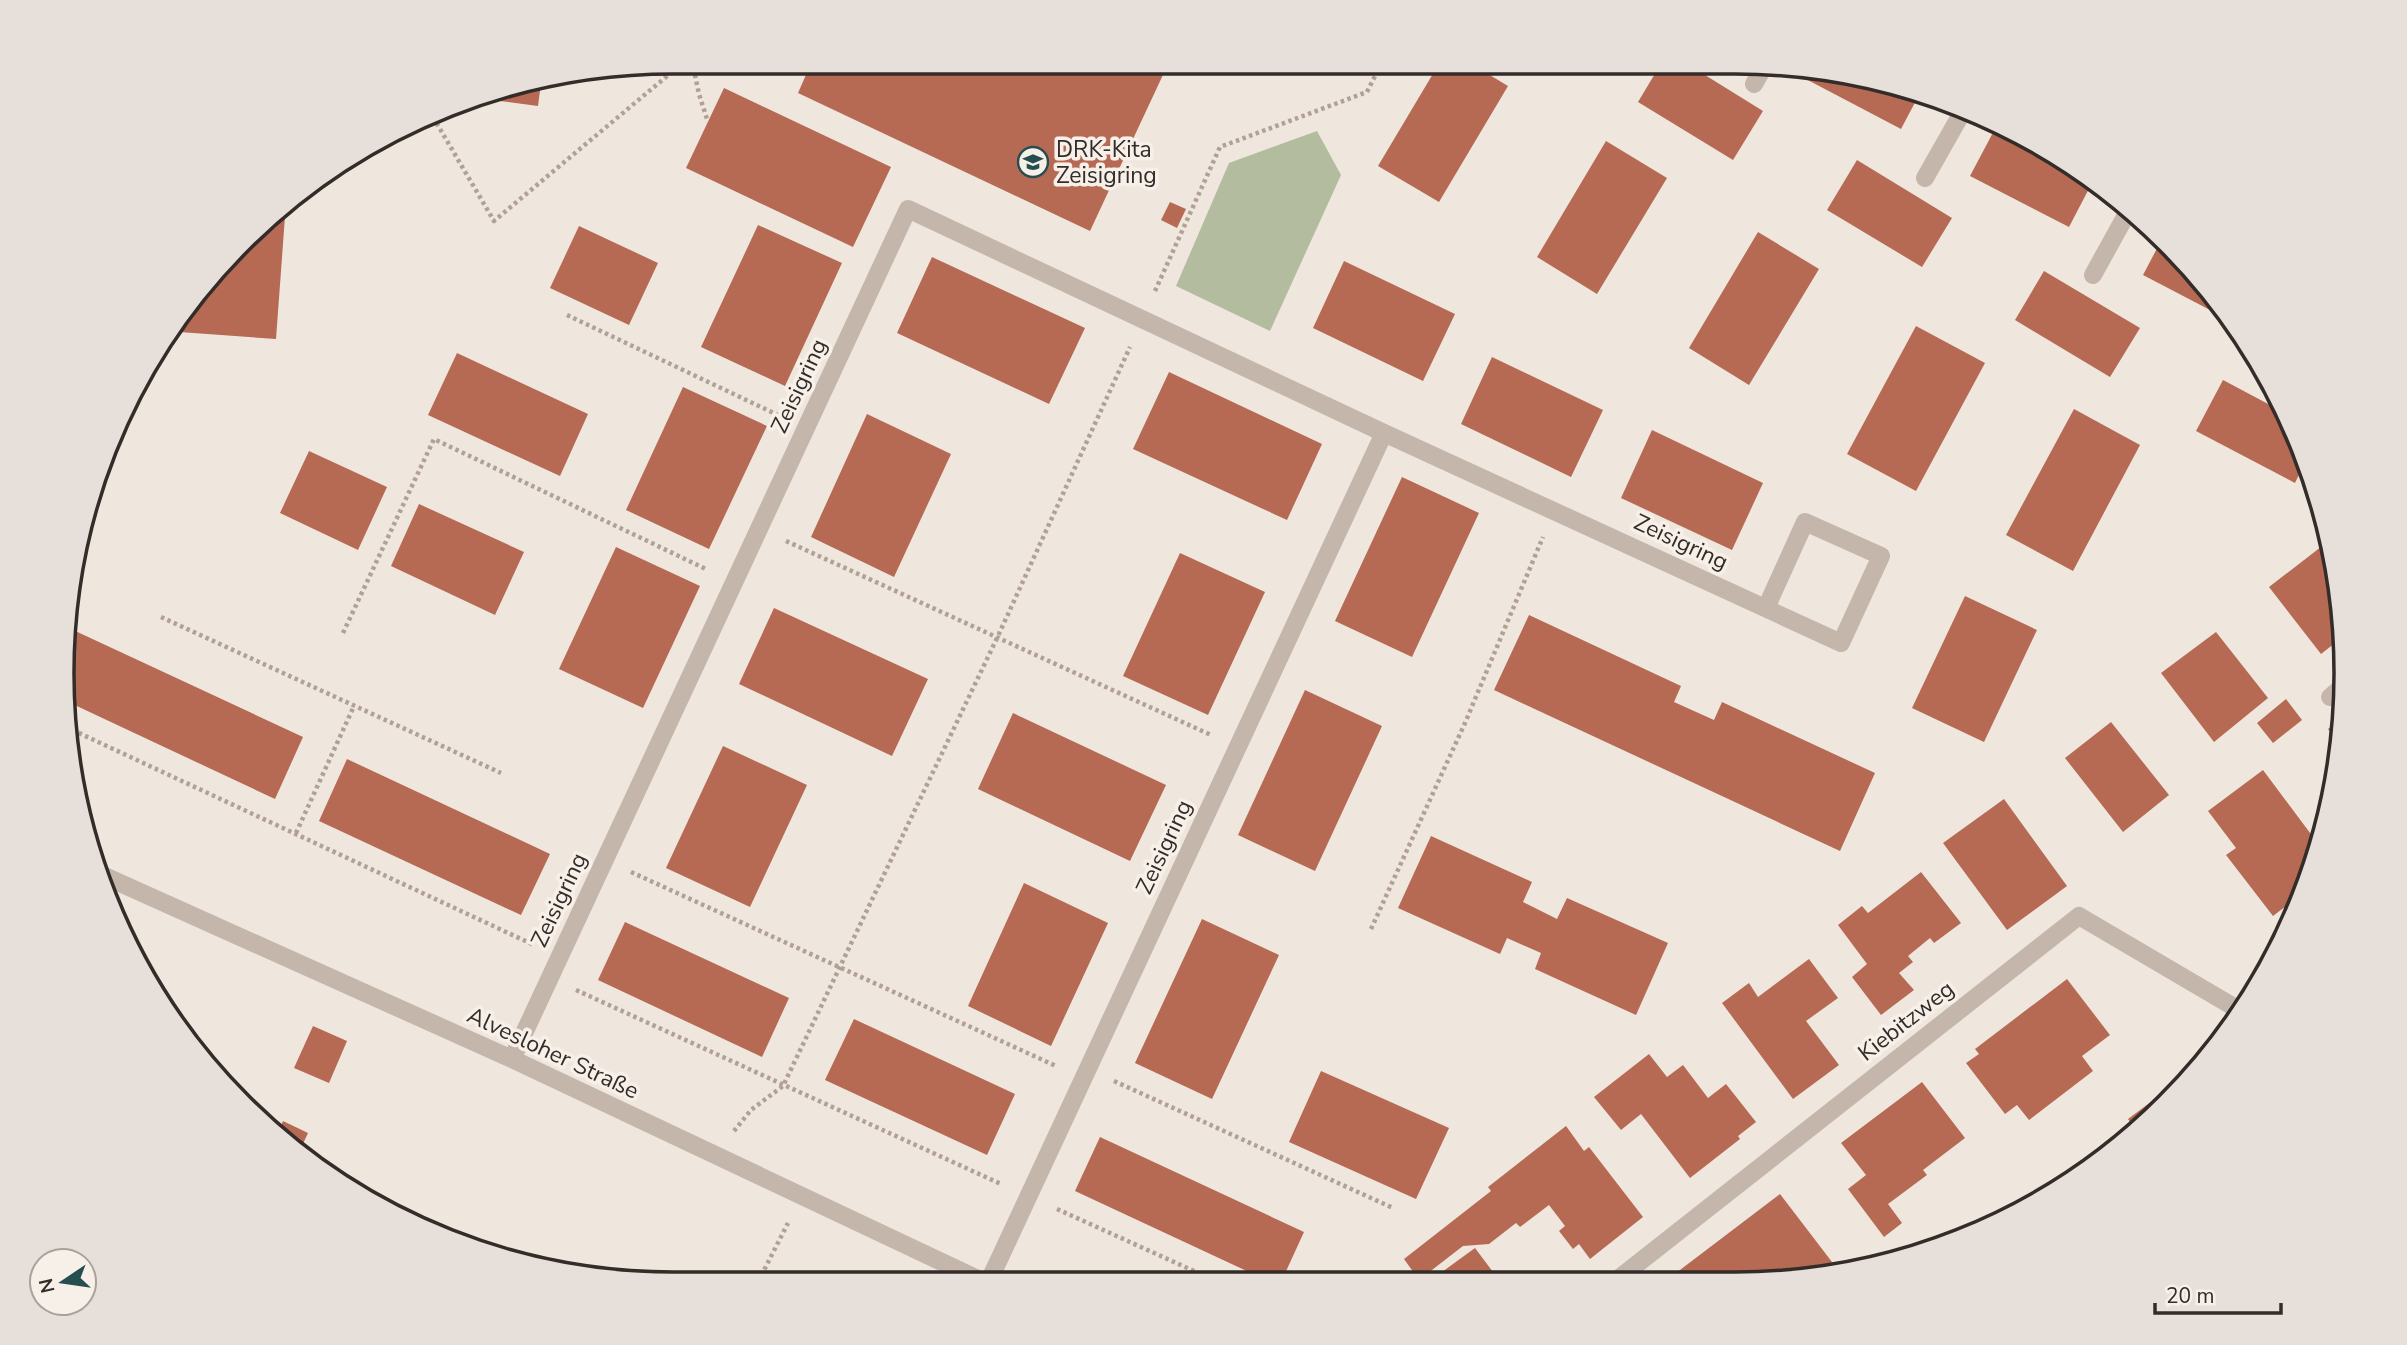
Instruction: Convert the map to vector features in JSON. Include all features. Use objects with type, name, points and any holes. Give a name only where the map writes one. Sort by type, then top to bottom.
[{"type":"street","points":[[1755,84],[1760,75]]},
{"type":"street","points":[[1925,178],[1959,117]]},
{"type":"street","name":"Zeisigring","points":[[512,1059],[908,209],[1384,433],[1841,643],[1881,556],[1805,522],[1766,608]]},
{"type":"street","points":[[2093,275],[2124,218]]},
{"type":"street","name":"Zeisigring","points":[[993,1272],[1384,433]]},
{"type":"street","name":"Alvesloher Straße","points":[[110,879],[512,1059],[963,1272]]},
{"type":"street","name":"Kiebitzweg","points":[[1627,1272],[2079,916],[2232,1006]]},
{"type":"path","points":[[436,122],[494,221],[669,74]]},
{"type":"path","points":[[695,74],[708,122]]},
{"type":"path","points":[[714,1156],[751,1110],[783,1086],[998,636],[1220,147],[1367,92],[1376,74]]},
{"type":"path","points":[[567,315],[806,429]]},
{"type":"path","points":[[343,633],[435,439],[734,582]]},
{"type":"path","points":[[1371,929],[1465,723],[1554,510]]},
{"type":"path","points":[[759,529],[1237,747]]},
{"type":"path","points":[[161,617],[501,773]]},
{"type":"path","points":[[296,833],[354,706]]},
{"type":"path","points":[[77,732],[560,957]]},
{"type":"path","points":[[605,860],[839,967],[1393,1208]]},
{"type":"path","points":[[550,978],[783,1086],[1198,1272]]},
{"type":"path","points":[[763,1272],[802,1197]]},
{"type":"green space","points":[[1317,131],[1341,175],[1270,331],[1176,286],[1229,163]]},
{"type":"building","name":"DRK-Kita Zeisigring","points":[[806,74],[1163,74],[1090,231],[798,93]]},
{"type":"building","points":[[1433,74],[1488,74],[1508,86],[1439,202],[1378,166]]},
{"type":"building","points":[[1655,74],[1703,74],[1763,111],[1733,160],[1638,102]]},
{"type":"building","points":[[1804,78],[1851,85],[1915,102],[1901,129]]},
{"type":"building","points":[[724,88],[891,167],[853,247],[686,168]]},
{"type":"building","points":[[540,89],[538,106],[496,100]]},
{"type":"building","points":[[1993,132],[2034,154],[2089,190],[2069,227],[1970,176]]},
{"type":"building","points":[[1606,141],[1667,178],[1597,294],[1537,257]]},
{"type":"building","points":[[1857,160],[1952,218],[1922,267],[1827,210]]},
{"type":"building","points":[[1170,202],[1186,209],[1177,228],[1161,220]]},
{"type":"building","points":[[285,216],[276,339],[180,332],[222,278]]},
{"type":"building","points":[[758,225],[842,263],[785,386],[701,347]]},
{"type":"building","points":[[579,226],[658,263],[629,325],[550,288]]},
{"type":"building","points":[[1758,232],[1819,269],[1749,385],[1689,348]]},
{"type":"building","points":[[2157,248],[2212,311],[2143,275]]},
{"type":"building","points":[[932,257],[1085,328],[1049,404],[897,333]]},
{"type":"building","points":[[1344,261],[1455,314],[1423,381],[1313,328]]},
{"type":"building","points":[[2044,271],[2140,328],[2110,377],[2015,320]]},
{"type":"building","points":[[1916,326],[1985,363],[1916,491],[1847,454]]},
{"type":"building","points":[[457,353],[588,414],[560,476],[428,415]]},
{"type":"building","points":[[1492,357],[1603,410],[1571,477],[1461,424]]},
{"type":"building","points":[[1169,372],[1322,444],[1287,520],[1133,449]]},
{"type":"building","points":[[2223,380],[2270,405],[2300,473],[2295,483],[2196,431]]},
{"type":"building","points":[[683,387],[767,426],[709,549],[626,510]]},
{"type":"building","points":[[2074,409],[2140,445],[2073,571],[2006,535]]},
{"type":"building","points":[[867,414],[951,454],[894,577],[811,537]]},
{"type":"building","points":[[1652,430],[1763,483],[1732,550],[1621,498]]},
{"type":"building","points":[[309,451],[387,487],[358,550],[280,513]]},
{"type":"building","points":[[1402,477],[1479,513],[1412,657],[1335,621]]},
{"type":"building","points":[[419,504],[524,552],[495,615],[391,566]]},
{"type":"building","points":[[616,547],[700,586],[643,708],[559,669]]},
{"type":"building","points":[[2320,548],[2333,645],[2321,654],[2269,587]]},
{"type":"building","points":[[1180,553],[1265,592],[1208,715],[1123,676]]},
{"type":"building","points":[[1965,596],[2037,630],[1984,742],[1912,708]]},
{"type":"building","points":[[774,608],[928,679],[892,756],[739,684]]},
{"type":"building","points":[[1529,615],[1681,686],[1674,702],[1714,720],[1722,702],[1875,773],[1840,851],[1494,690]]},
{"type":"building","points":[[75,631],[303,737],[275,799],[75,705]]},
{"type":"building","points":[[2216,632],[2268,698],[2214,742],[2161,673]]},
{"type":"building","points":[[1305,690],[1382,726],[1315,871],[1238,835]]},
{"type":"building","points":[[2286,699],[2302,720],[2273,743],[2257,723]]},
{"type":"building","points":[[1013,713],[1166,785],[1130,861],[978,789]]},
{"type":"building","points":[[2111,722],[2169,795],[2123,832],[2065,758]]},
{"type":"building","points":[[723,746],[807,785],[750,907],[666,868]]},
{"type":"building","points":[[347,759],[550,854],[521,915],[319,821]]},
{"type":"building","points":[[2263,770],[2311,834],[2286,906],[2273,916],[2226,855],[2236,848],[2208,811]]},
{"type":"building","points":[[2004,799],[2067,886],[2007,930],[1943,843]]},
{"type":"building","points":[[1431,836],[1532,882],[1523,902],[1557,919],[1567,898],[1668,943],[1636,1015],[1535,969],[1541,953],[1507,938],[1500,954],[1398,908]]},
{"type":"building","points":[[1921,872],[1961,923],[1934,943],[1930,938],[1908,956],[1913,962],[1899,973],[1914,990],[1881,1015],[1852,977],[1867,964],[1838,925],[1862,906],[1868,913]]},
{"type":"building","points":[[1024,883],[1108,923],[1051,1046],[968,1006]]},
{"type":"building","points":[[1202,919],[1279,955],[1212,1099],[1135,1063]]},
{"type":"building","points":[[625,922],[789,998],[762,1057],[598,980]]},
{"type":"building","points":[[1809,959],[1838,998],[1806,1021],[1839,1065],[1793,1099],[1722,1003],[1749,983],[1758,997]]},
{"type":"building","points":[[2067,979],[2110,1035],[2082,1056],[2093,1071],[2029,1120],[2017,1105],[2005,1114],[1966,1063],[1979,1054],[1975,1049]]},
{"type":"building","points":[[854,1019],[1015,1094],[987,1155],[825,1080]]},
{"type":"building","points":[[313,1026],[347,1041],[329,1083],[294,1068]]},
{"type":"building","points":[[1649,1054],[1667,1077],[1683,1065],[1708,1098],[1726,1084],[1756,1122],[1738,1136],[1740,1139],[1690,1178],[1641,1114],[1621,1130],[1594,1097]]},
{"type":"building","points":[[1321,1071],[1449,1128],[1416,1199],[1289,1142]]},
{"type":"building","points":[[1922,1082],[1965,1138],[1923,1170],[1927,1175],[1888,1204],[1902,1223],[1884,1237],[1848,1189],[1866,1175],[1841,1143]]},
{"type":"building","points":[[2155,1099],[2130,1122],[2128,1119]]},
{"type":"building","points":[[283,1121],[308,1133],[303,1144],[281,1126]]},
{"type":"building","points":[[1566,1126],[1584,1151],[1589,1147],[1643,1217],[1590,1259],[1579,1244],[1573,1249],[1559,1231],[1565,1226],[1549,1205],[1520,1227],[1516,1223],[1489,1244],[1463,1246],[1429,1272],[1413,1272],[1404,1259],[1491,1191],[1488,1187]]},
{"type":"building","points":[[1100,1137],[1304,1232],[1286,1272],[1249,1272],[1075,1191]]},
{"type":"building","points":[[1780,1194],[1832,1262],[1774,1270],[1677,1272]]},
{"type":"building","points":[[1475,1248],[1493,1272],[1442,1272]]},
{"type":"place","name":"DRK-Kita Zeisigring","points":[[1033,162]]}]
